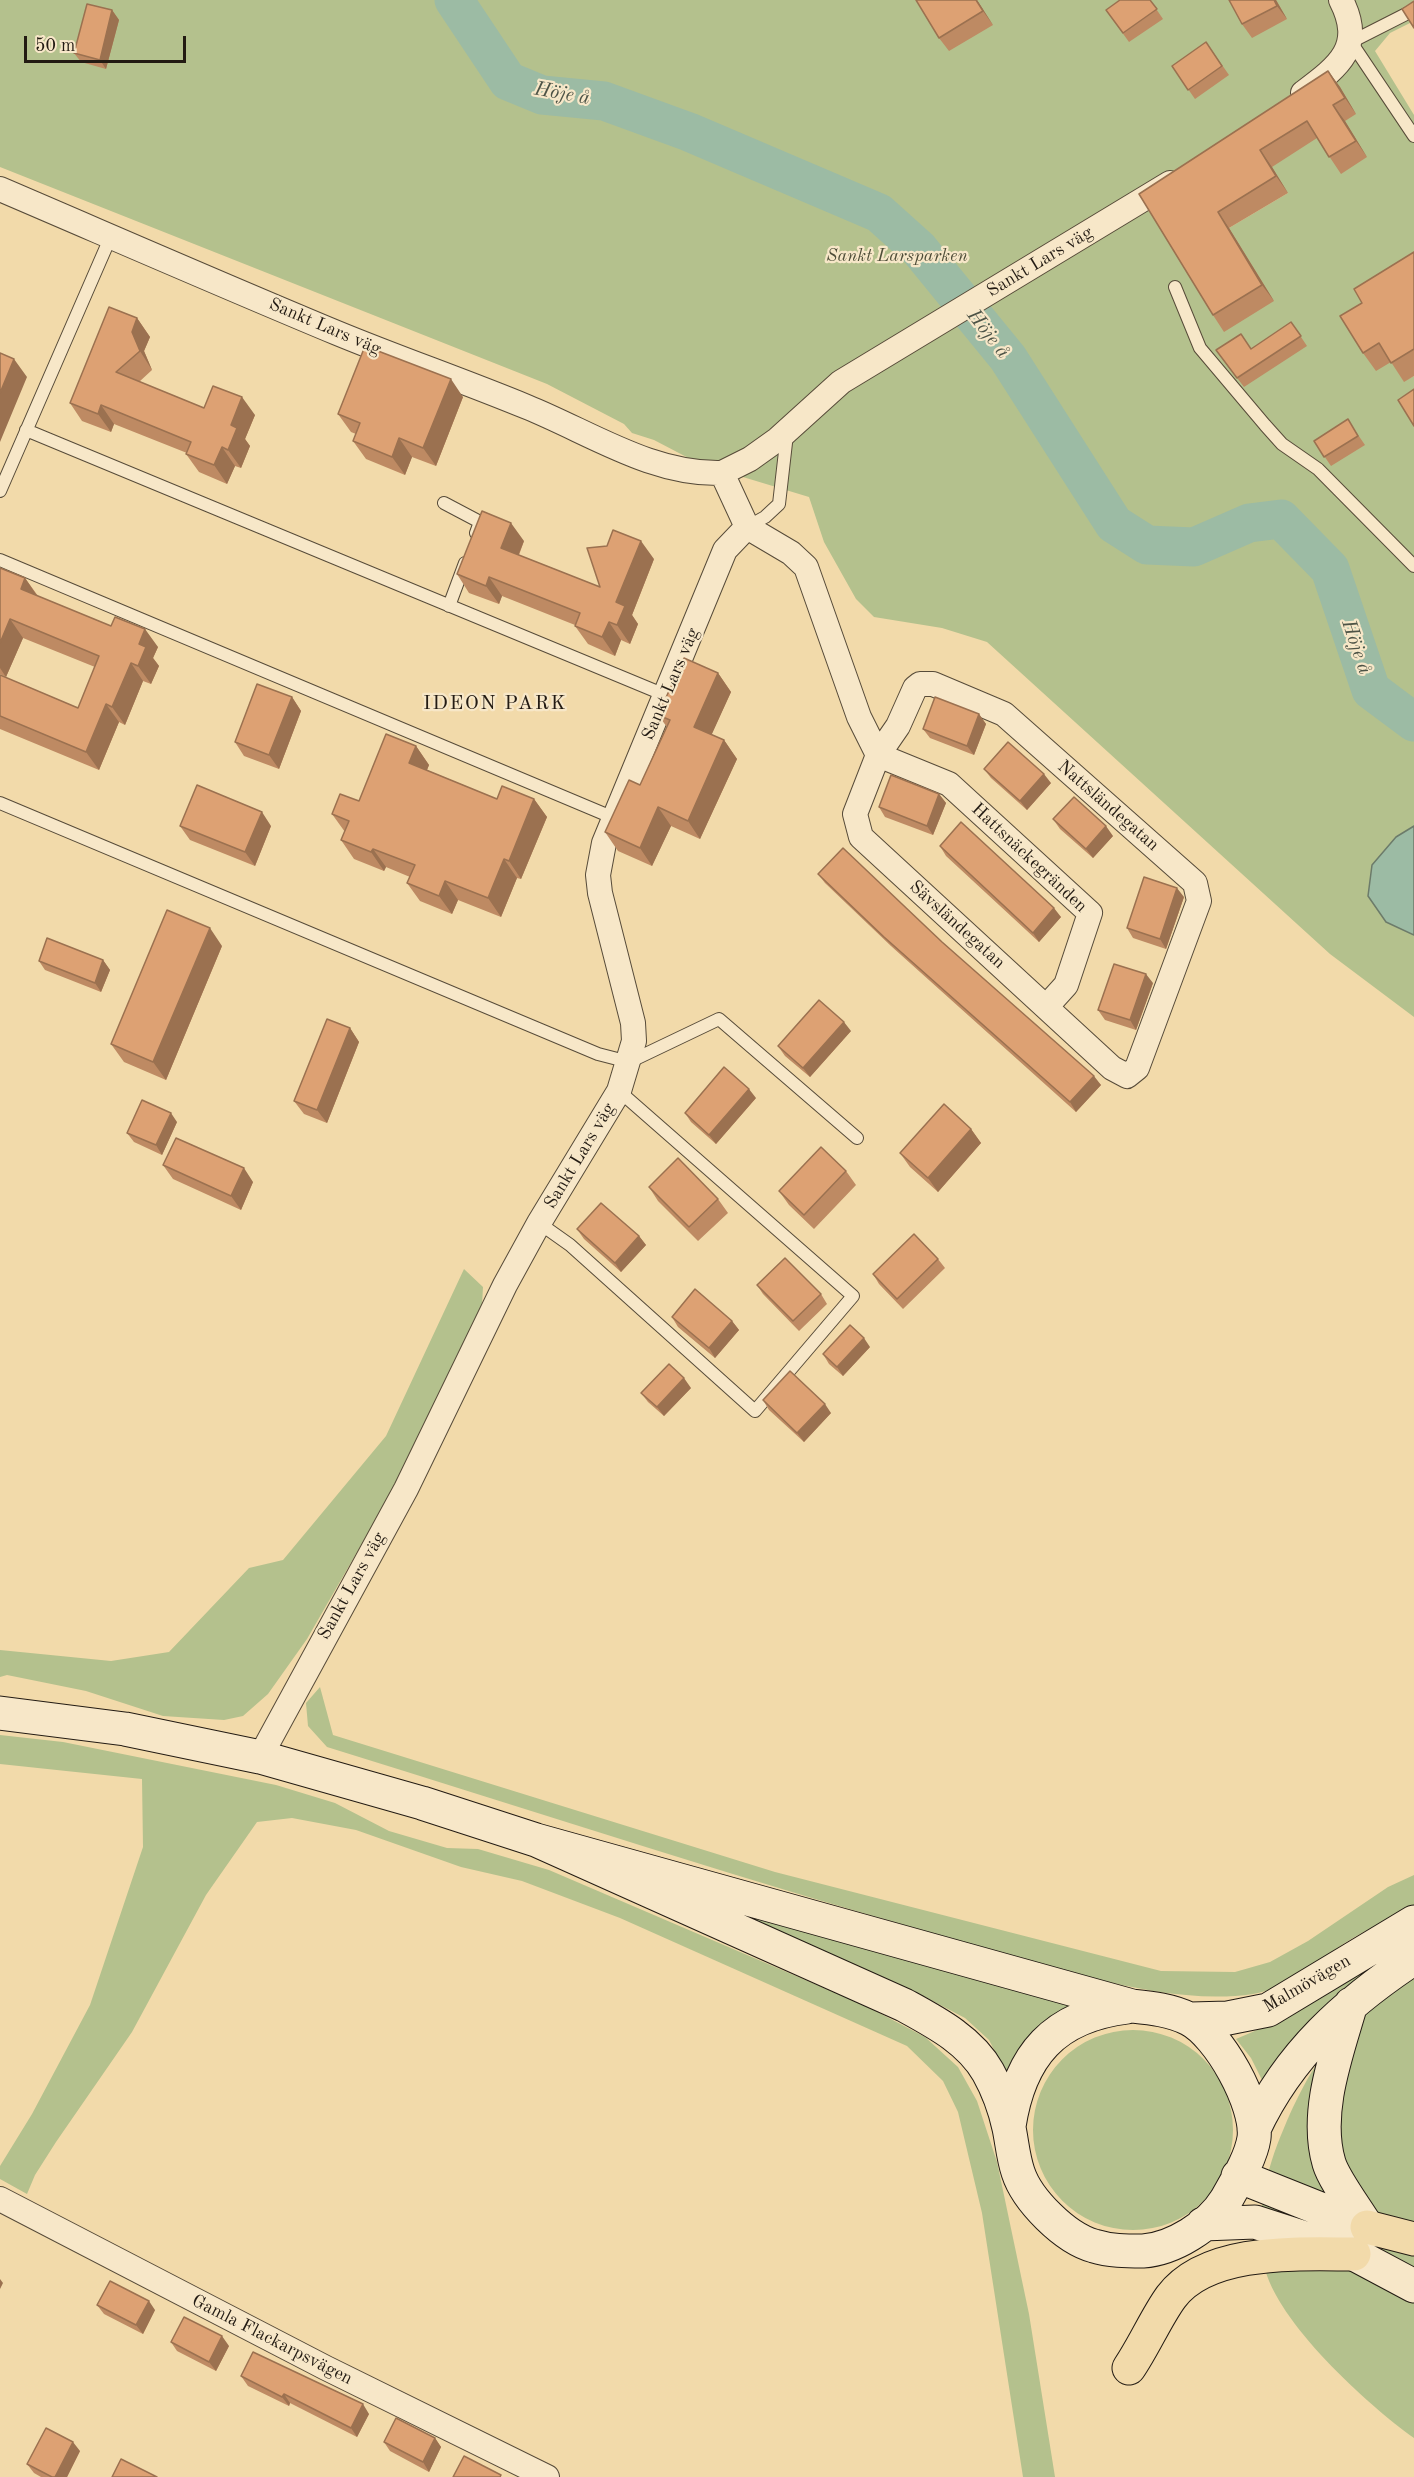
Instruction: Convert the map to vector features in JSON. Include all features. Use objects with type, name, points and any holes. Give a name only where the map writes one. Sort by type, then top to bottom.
[{"type":"highway","points":[[1129,2368],[1171,2296],[1186,2283],[1213,2268],[1271,2254],[1360,2240],[1414,2239]]},
{"type":"main road","points":[[0,1713],[125,1729],[260,1757],[422,1803],[536,1840],[1132,2007]]},
{"type":"main road","points":[[536,1840],[904,2005],[946,2027],[988,2072],[1009,2126]]},
{"type":"main road","name":"Malmövägen","points":[[1191,2019],[1228,2018],[1268,2010],[1414,1922]]},
{"type":"main road","name":"Malmövägen","points":[[1009,2126],[1018,2174],[1036,2204],[1061,2228],[1091,2246],[1121,2252],[1151,2250],[1179,2240],[1203,2224],[1224,2202],[1253,2142],[1254,2129],[1265,2105],[1313,2038],[1373,1985],[1414,1958]]},
{"type":"main road","points":[[1351,2004],[1332,2070],[1324,2123],[1329,2164],[1360,2240]]},
{"type":"main road","points":[[1009,2126],[1018,2085],[1027,2066],[1046,2041],[1071,2023],[1101,2010],[1132,2007],[1161,2009],[1191,2019],[1211,2040],[1242,2084],[1254,2129]]},
{"type":"main road","points":[[1238,2176],[1360,2240],[1414,2286]]},
{"type":"main road","points":[[1203,2224],[1255,2222],[1414,2250]]},
{"type":"street","points":[[1287,104],[1330,73],[1343,58],[1350,42],[1350,24],[1341,0]]},
{"type":"street","name":"Sankt Lars väg","points":[[0,189],[338,333],[526,406],[633,455],[666,467],[701,474],[722,473],[750,459],[778,439],[788,427],[841,382],[1138,204],[1188,170]]},
{"type":"street","points":[[722,473],[747,527],[791,554],[806,567],[859,717],[873,745]]},
{"type":"street","name":"Sankt Lars väg","points":[[260,1757],[406,1489],[505,1285],[539,1223],[619,1092],[634,1041],[633,1023],[626,988],[608,930],[598,876],[604,843],[725,550],[747,527]]},
{"type":"street","name":"Nattsländegatan","points":[[873,745],[898,726],[915,688],[920,684],[933,684],[1004,714],[1195,883],[1199,901],[1137,1068]]},
{"type":"street","name":"Sävsländegatan","points":[[873,745],[855,814],[861,837],[1112,1068],[1127,1076],[1137,1068]]},
{"type":"street","name":"Hattsnäckegränden","points":[[873,745],[949,784],[1090,913],[1066,985],[1047,1006]]},
{"type":"street","name":"Gamla Flackarpsvägen","points":[[0,2199],[326,2368],[546,2477]]},
{"type":"lane","points":[[1414,10],[1350,42],[1367,63],[1414,136]]},
{"type":"lane","points":[[0,491],[111,236]]},
{"type":"lane","points":[[1175,287],[1200,348],[1265,425],[1282,444],[1318,469],[1414,566]]},
{"type":"lane","points":[[747,527],[765,517],[778,504],[788,427]]},
{"type":"lane","points":[[26,430],[665,695]]},
{"type":"lane","points":[[444,503],[480,522],[449,606]]},
{"type":"lane","points":[[0,560],[614,818]]},
{"type":"lane","points":[[0,803],[598,1054],[629,1062],[719,1018],[857,1138]]},
{"type":"lane","points":[[539,1223],[570,1245],[755,1411],[853,1296],[619,1092]]},
{"type":"green space","name":"Sankt Larsparken","points":[[0,0],[1414,0],[1414,21],[1390,33],[1375,51],[1414,115],[1414,278],[1392,362],[1404,381],[1414,376],[1414,1017],[1330,954],[987,642],[942,628],[874,617],[856,599],[824,542],[809,497],[700,464],[654,440],[632,433],[624,424],[547,384],[0,167]],"holes":[[[1288,193],[1229,228],[1149,209]]]},
{"type":"green space","points":[[464,1269],[483,1287],[482,1305],[391,1493],[307,1639],[268,1694],[243,1716],[224,1720],[163,1716],[86,1691],[7,1675],[0,1677],[0,1650],[111,1661],[169,1652],[249,1568],[283,1560],[386,1436]]},
{"type":"green space","points":[[320,1687],[333,1735],[775,1872],[1161,1971],[1235,1972],[1270,1962],[1308,1941],[1388,1887],[1414,1875],[1414,1907],[1356,1936],[1290,1980],[1265,1991],[1219,1997],[1148,1990],[1074,1973],[890,1921],[327,1747],[308,1726],[306,1703]]},
{"type":"green space","points":[[0,1735],[63,1742],[276,1785],[335,1803],[389,1831],[447,1848],[478,1849],[549,1870],[866,2006],[925,2037],[958,2067],[977,2101],[997,2162],[1029,2314],[1055,2477],[1023,2477],[982,2213],[958,2112],[943,2081],[907,2046],[620,1918],[522,1881],[461,1867],[356,1830],[292,1818],[257,1822],[206,1895],[132,2032],[56,2142],[35,2175],[27,2194],[0,2179],[0,2166],[32,2114],[90,2005],[143,1847],[142,1779],[0,1764]]},
{"type":"green space","points":[[755,1912],[1076,2004],[1042,2025],[1026,2041],[1008,2077],[989,2040],[965,2018],[927,1998],[749,1922]]},
{"type":"green space","points":[[1414,1938],[1414,1948],[1263,2082],[1251,2058],[1236,2039],[1285,2018]]},
{"type":"green space","points":[[1414,1975],[1414,2438],[1349,2384],[1305,2336],[1286,2311],[1272,2287],[1264,2265],[1261,2247],[1261,2212],[1267,2178],[1277,2145],[1311,2073],[1338,2035],[1373,2005]]},
{"type":"green space","points":[[1123,2030],[1143,2030],[1162,2034],[1180,2042],[1204,2059],[1216,2074],[1229,2101],[1233,2130],[1229,2159],[1216,2186],[1204,2201],[1189,2213],[1162,2226],[1143,2230],[1123,2230],[1104,2226],[1086,2218],[1062,2201],[1050,2186],[1037,2159],[1033,2140],[1033,2120],[1037,2101],[1045,2083],[1062,2059],[1077,2047],[1104,2034]]},
{"type":"shaded area","points":[[1414,826],[1414,935],[1386,922],[1368,896],[1372,865],[1396,837]]},
{"type":"building","points":[[916,0],[976,0],[983,11],[939,38]]},
{"type":"building","points":[[1120,0],[1150,0],[1157,9],[1123,33],[1106,10]]},
{"type":"building","points":[[1229,0],[1274,0],[1277,6],[1242,24]]},
{"type":"building","points":[[1414,1],[1414,28],[1402,9]]},
{"type":"building","points":[[87,4],[112,10],[100,60],[74,53]]},
{"type":"building","points":[[1206,42],[1222,66],[1188,90],[1172,66]]},
{"type":"building","points":[[1328,71],[1345,98],[1333,105],[1356,141],[1329,157],[1307,121],[1260,150],[1276,176],[1218,212],[1262,285],[1213,315],[1139,194]]},
{"type":"building","points":[[1414,252],[1414,349],[1391,363],[1379,343],[1363,353],[1340,316],[1362,303],[1354,289]]},
{"type":"building","points":[[109,307],[137,318],[132,332],[140,351],[116,372],[204,408],[213,386],[242,397],[231,425],[237,428],[228,450],[222,447],[214,465],[186,454],[191,442],[101,405],[98,414],[70,403]]},
{"type":"building","points":[[1291,322],[1301,336],[1237,378],[1216,350],[1241,334],[1251,349]]},
{"type":"building","points":[[365,346],[451,379],[423,448],[399,438],[392,457],[353,441],[360,423],[338,414]]},
{"type":"building","points":[[0,353],[14,359],[0,393]]},
{"type":"building","points":[[1414,389],[1414,426],[1398,400]]},
{"type":"building","points":[[1348,419],[1358,436],[1324,457],[1314,441]]},
{"type":"building","points":[[482,511],[511,523],[501,548],[600,587],[587,548],[607,546],[613,530],[641,541],[616,602],[625,606],[617,625],[609,622],[602,637],[575,626],[580,613],[489,577],[486,586],[457,574]]},
{"type":"building","points":[[0,568],[25,578],[21,589],[111,626],[115,617],[145,629],[139,644],[146,647],[138,666],[131,663],[112,707],[106,704],[86,752],[0,716],[0,675],[78,708],[99,656],[10,619],[0,643]]},
{"type":"building","points":[[684,658],[718,673],[694,727],[724,740],[688,821],[658,807],[640,848],[605,832],[629,780],[640,785],[670,720],[658,715]]},
{"type":"building","points":[[257,684],[292,697],[269,755],[235,742]]},
{"type":"building","points":[[935,697],[979,714],[967,746],[923,729]]},
{"type":"building","points":[[386,734],[416,746],[409,763],[497,799],[502,786],[534,799],[509,861],[504,859],[488,898],[445,881],[439,896],[407,883],[415,865],[341,840],[349,821],[332,814],[340,794],[359,801]]},
{"type":"building","points":[[1008,742],[1044,774],[1020,801],[984,769]]},
{"type":"building","points":[[891,775],[939,794],[927,826],[879,807]]},
{"type":"building","points":[[197,785],[262,812],[245,852],[180,826]]},
{"type":"building","points":[[1074,797],[1106,826],[1086,849],[1053,819]]},
{"type":"building","points":[[961,822],[1054,908],[1033,933],[940,846]]},
{"type":"building","points":[[843,848],[942,942],[1094,1076],[1070,1102],[884,937],[818,874]]},
{"type":"building","points":[[1144,877],[1177,888],[1160,939],[1127,928]]},
{"type":"building","points":[[167,910],[210,928],[153,1062],[111,1044]]},
{"type":"building","points":[[47,938],[103,960],[95,983],[39,961]]},
{"type":"building","points":[[1114,964],[1146,974],[1130,1020],[1098,1010]]},
{"type":"building","points":[[819,1000],[844,1022],[803,1068],[778,1046]]},
{"type":"building","points":[[327,1019],[350,1028],[317,1110],[294,1101]]},
{"type":"building","points":[[724,1067],[749,1089],[709,1135],[685,1113]]},
{"type":"building","points":[[142,1100],[171,1113],[156,1145],[127,1133]]},
{"type":"building","points":[[944,1104],[971,1129],[928,1178],[900,1153]]},
{"type":"building","points":[[176,1138],[244,1168],[231,1196],[163,1165]]},
{"type":"building","points":[[821,1147],[846,1171],[804,1215],[779,1191]]},
{"type":"building","points":[[678,1158],[718,1199],[689,1227],[649,1187]]},
{"type":"building","points":[[601,1203],[639,1236],[615,1263],[577,1229]]},
{"type":"building","points":[[914,1234],[938,1259],[897,1299],[873,1274]]},
{"type":"building","points":[[785,1258],[821,1294],[793,1321],[757,1285]]},
{"type":"building","points":[[695,1289],[732,1321],[709,1348],[672,1317]]},
{"type":"building","points":[[850,1325],[864,1338],[837,1367],[823,1354]]},
{"type":"building","points":[[669,1364],[684,1378],[657,1407],[641,1393]]},
{"type":"building","points":[[790,1371],[825,1404],[797,1433],[763,1400]]},
{"type":"building","points":[[110,2281],[149,2301],[136,2325],[97,2305]]},
{"type":"building","points":[[184,2317],[222,2336],[209,2362],[171,2342]]},
{"type":"building","points":[[253,2352],[363,2404],[351,2428],[284,2394],[282,2397],[241,2376]]},
{"type":"building","points":[[396,2418],[435,2438],[423,2462],[384,2442]]},
{"type":"building","points":[[46,2428],[73,2442],[55,2477],[27,2464]]},
{"type":"building","points":[[464,2456],[501,2475],[500,2477],[453,2477]]},
{"type":"building","points":[[121,2459],[157,2477],[112,2477]]},
{"type":"waterway","name":"Höje å","points":[[454,0],[508,81],[542,95],[604,101],[689,132],[879,213],[919,249],[1008,358],[1114,524],[1147,545],[1194,547],[1249,523],[1281,519],[1330,569],[1371,690],[1414,722]]},
{"type":"district","name":"IDEON PARK","points":[[495,704]]}]
